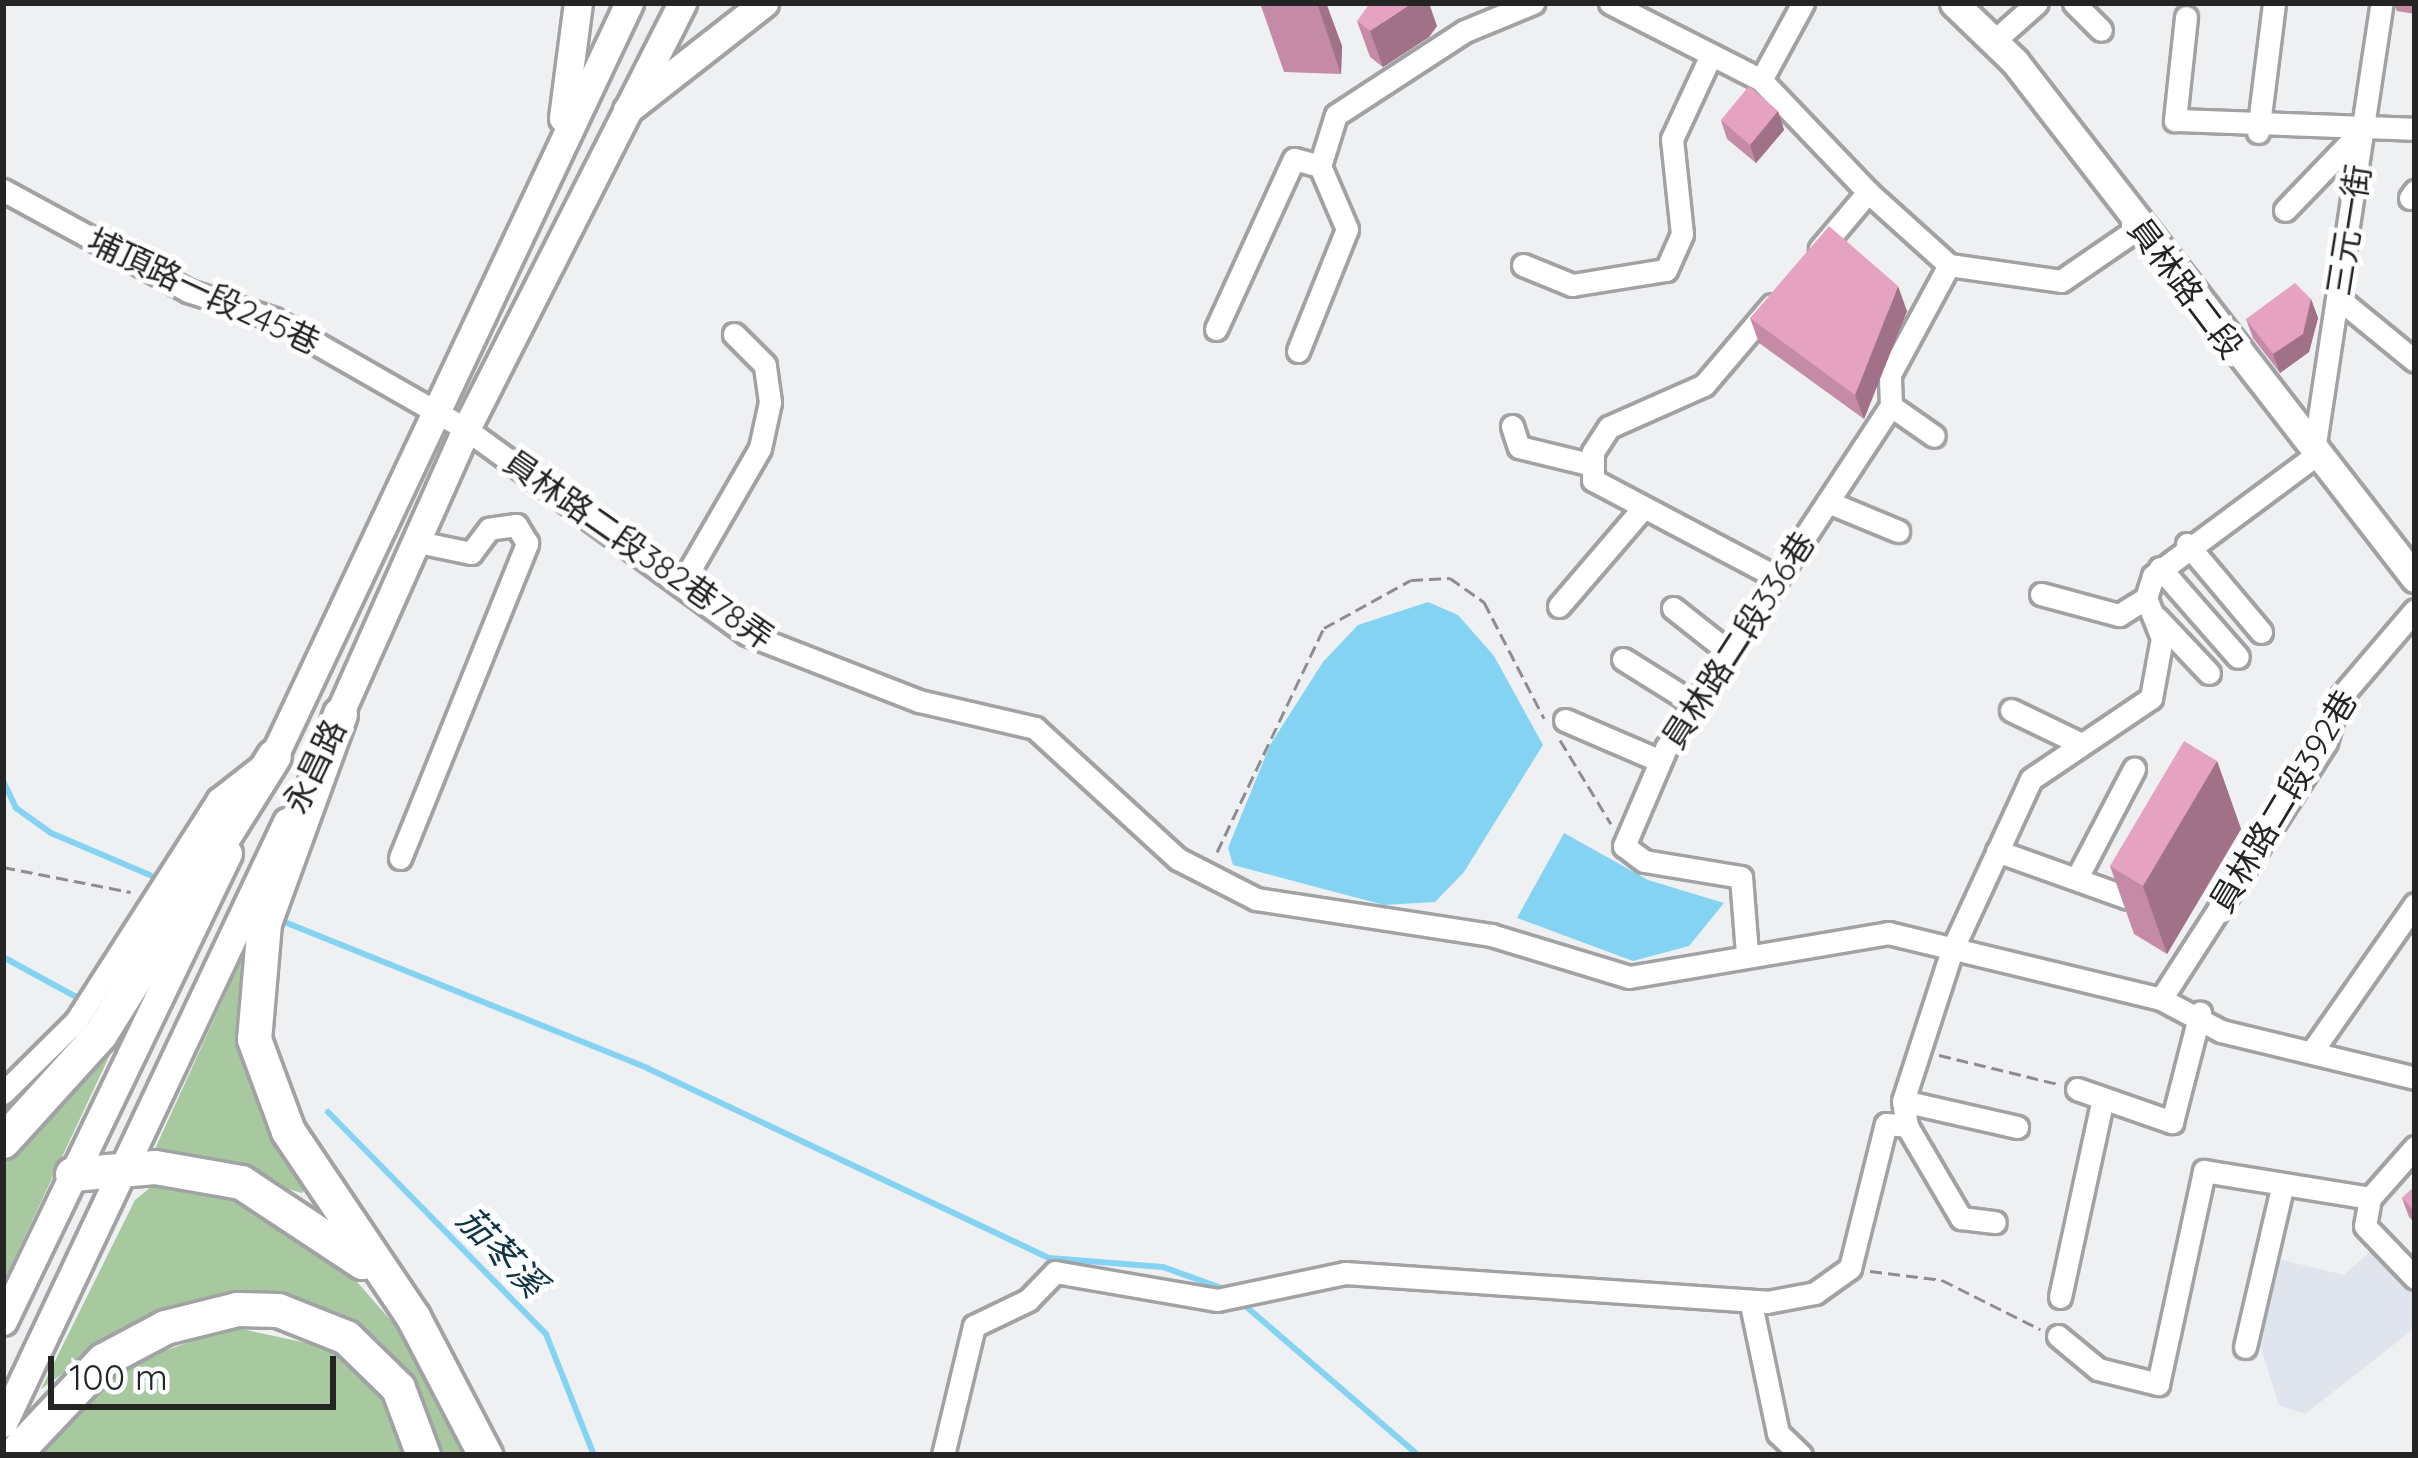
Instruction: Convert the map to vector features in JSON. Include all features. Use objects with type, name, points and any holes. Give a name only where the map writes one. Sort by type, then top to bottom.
[{"type":"highway","points":[[340,714],[264,923],[254,1039],[287,1131],[413,1317],[485,1455]]},
{"type":"highway","points":[[3,1141],[100,1034],[274,756]]},
{"type":"highway","points":[[73,1174],[199,1171],[285,1202],[346,1245],[413,1317]]},
{"type":"highway","points":[[14,1455],[103,1360],[165,1327],[237,1309],[278,1310],[346,1337],[398,1388],[423,1455]]},
{"type":"main road","points":[[557,152],[578,3]]},
{"type":"main road","name":"永昌路","points":[[3,1321],[274,756],[431,411],[629,3]]},
{"type":"main road","name":"永昌路","points":[[3,1424],[115,1170],[340,714],[466,429],[682,3]]},
{"type":"main road","points":[[626,110],[764,3]]},
{"type":"main road","name":"員林路二段","points":[[1954,3],[1994,41],[2312,457],[2415,578]]},
{"type":"street","points":[[1298,351],[1347,229],[1319,166],[1336,115],[1465,31],[1533,3]]},
{"type":"street","points":[[1610,3],[1761,80],[1868,193],[1949,265],[2061,281],[2140,227]]},
{"type":"street","points":[[1761,80],[1803,3]]},
{"type":"street","points":[[1994,41],[2037,3]]},
{"type":"street","points":[[2074,3],[2101,30]]},
{"type":"street","points":[[2258,131],[2274,3]]},
{"type":"street","name":"三元一街","points":[[2312,457],[2382,3]]},
{"type":"street","points":[[2186,17],[2175,121],[2258,131],[2415,130]]},
{"type":"street","points":[[1523,265],[1572,285],[1666,270],[1682,234],[1672,139],[1711,55]]},
{"type":"street","points":[[2284,210],[2365,127]]},
{"type":"street","points":[[1216,328],[1294,159],[1319,166]]},
{"type":"street","name":"埔頂路一段245巷","points":[[3,190],[188,291],[274,319],[466,429]]},
{"type":"street","points":[[1778,578],[1593,480],[1593,465],[1609,427],[1704,385],[1868,193]]},
{"type":"street","name":"員林路二段336巷","points":[[1624,846],[1660,761],[1891,406],[1890,374],[1949,265]]},
{"type":"street","points":[[2338,298],[2415,361]]},
{"type":"street","points":[[681,585],[760,448],[770,402],[765,365],[734,334]]},
{"type":"street","points":[[1891,406],[1934,436]]},
{"type":"street","points":[[1512,426],[1519,447],[1593,465]]},
{"type":"street","name":"員林路二段382巷78弄","points":[[466,429],[681,585],[800,658],[1035,728],[1204,876],[1256,899],[1491,935],[1629,977],[1747,952],[1871,934],[2162,999],[2200,1013],[2221,1031],[2415,1078]]},
{"type":"street","points":[[1995,1222],[1961,1218],[1907,1126],[1904,1102],[1952,950],[2031,779],[2075,741],[2135,718],[2151,698],[2151,608],[2160,568],[2312,457]]},
{"type":"street","points":[[1828,502],[1898,532]]},
{"type":"street","points":[[1559,606],[1643,508]]},
{"type":"street","points":[[400,858],[527,543],[516,525],[489,529],[472,554],[418,542]]},
{"type":"street","points":[[2187,544],[2261,632]]},
{"type":"street","points":[[2160,568],[2239,657]]},
{"type":"street","points":[[2042,594],[2119,615],[2151,608]]},
{"type":"street","points":[[1673,608],[1729,652]]},
{"type":"street","points":[[2151,608],[2210,674]]},
{"type":"street","name":"員林路二段392巷","points":[[2162,999],[2326,742],[2338,700],[2415,610]]},
{"type":"street","points":[[1623,659],[1695,704]]},
{"type":"street","points":[[2011,710],[2075,741]]},
{"type":"street","points":[[1565,720],[1660,761]]},
{"type":"street","points":[[3,1093],[76,1021],[218,799],[274,756]]},
{"type":"street","points":[[2079,874],[2134,769]]},
{"type":"street","points":[[1624,846],[1643,861],[1741,878],[1747,952]]},
{"type":"street","points":[[1997,851],[2079,874],[2128,898]]},
{"type":"street","points":[[2313,1050],[2415,904]]},
{"type":"street","points":[[2077,1089],[2102,1102],[2172,1121],[2200,1013]]},
{"type":"street","points":[[1904,1102],[2017,1127]]},
{"type":"street","points":[[2060,1297],[2102,1102]]},
{"type":"street","points":[[943,1455],[974,1326],[1028,1300],[1055,1272],[1217,1300],[1345,1274],[1751,1304],[1814,1293],[1850,1268],[1886,1124],[1907,1126]]},
{"type":"street","points":[[2415,1147],[2370,1198],[2365,1226],[2415,1278]]},
{"type":"street","points":[[2059,1336],[2098,1370],[2158,1384],[2204,1171],[2370,1198]]},
{"type":"street","points":[[2245,1347],[2283,1184]]},
{"type":"street","points":[[1751,1304],[1778,1433],[1801,1455]]},
{"type":"path","points":[[1204,876],[1324,628],[1411,580],[1450,578],[1484,602],[1624,846]]},
{"type":"path","points":[[3,867],[156,899]]},
{"type":"path","points":[[1920,1051],[2077,1089]]},
{"type":"path","points":[[1850,1268],[1942,1280],[2059,1336]]},
{"type":"shaded area","points":[[2373,1249],[2415,1297],[2415,1328],[2305,1414],[2279,1405],[2259,1342],[2279,1259],[2344,1275]]},
{"type":"green space","points":[[248,945],[249,1071],[309,1185],[302,1193],[154,1151]]},
{"type":"green space","points":[[122,1029],[3,1283],[3,1163]]},
{"type":"green space","points":[[157,1182],[252,1204],[325,1245],[399,1330],[464,1455],[437,1455],[418,1389],[378,1339],[264,1295],[135,1322],[41,1389],[135,1200]]},
{"type":"green space","points":[[232,1327],[340,1350],[390,1405],[407,1455],[29,1455],[127,1364]]},
{"type":"water","points":[[1428,602],[1458,615],[1494,656],[1543,745],[1464,872],[1435,902],[1384,905],[1233,865],[1228,848],[1270,745],[1323,662],[1358,625]]},
{"type":"water","points":[[1564,833],[1648,880],[1724,903],[1689,946],[1633,961],[1517,918]]},
{"type":"building","points":[[1317,3],[1317,6],[1260,5]]},
{"type":"building","points":[[1370,3],[1412,3],[1370,31],[1357,21]]},
{"type":"building","points":[[1749,86],[1778,111],[1750,145],[1721,120]]},
{"type":"building","points":[[1829,226],[1898,286],[1855,395],[1750,318]]},
{"type":"building","points":[[2295,283],[2311,299],[2303,334],[2273,354],[2246,319]]},
{"type":"building","points":[[2184,741],[2217,761],[2143,886],[2110,866]]},
{"type":"building","points":[[2415,1186],[2415,1212],[2402,1198]]},
{"type":"waterway","points":[[3,781],[16,808],[51,833],[150,875]]},
{"type":"waterway","points":[[287,923],[647,1068],[1049,1258],[1163,1267],[1227,1290]]},
{"type":"waterway","name":"茄苳溪","points":[[3,957],[80,999]]},
{"type":"waterway","name":"茄苳溪","points":[[328,1112],[546,1334],[594,1455]]},
{"type":"waterway","points":[[1242,1303],[1418,1455]]}]
